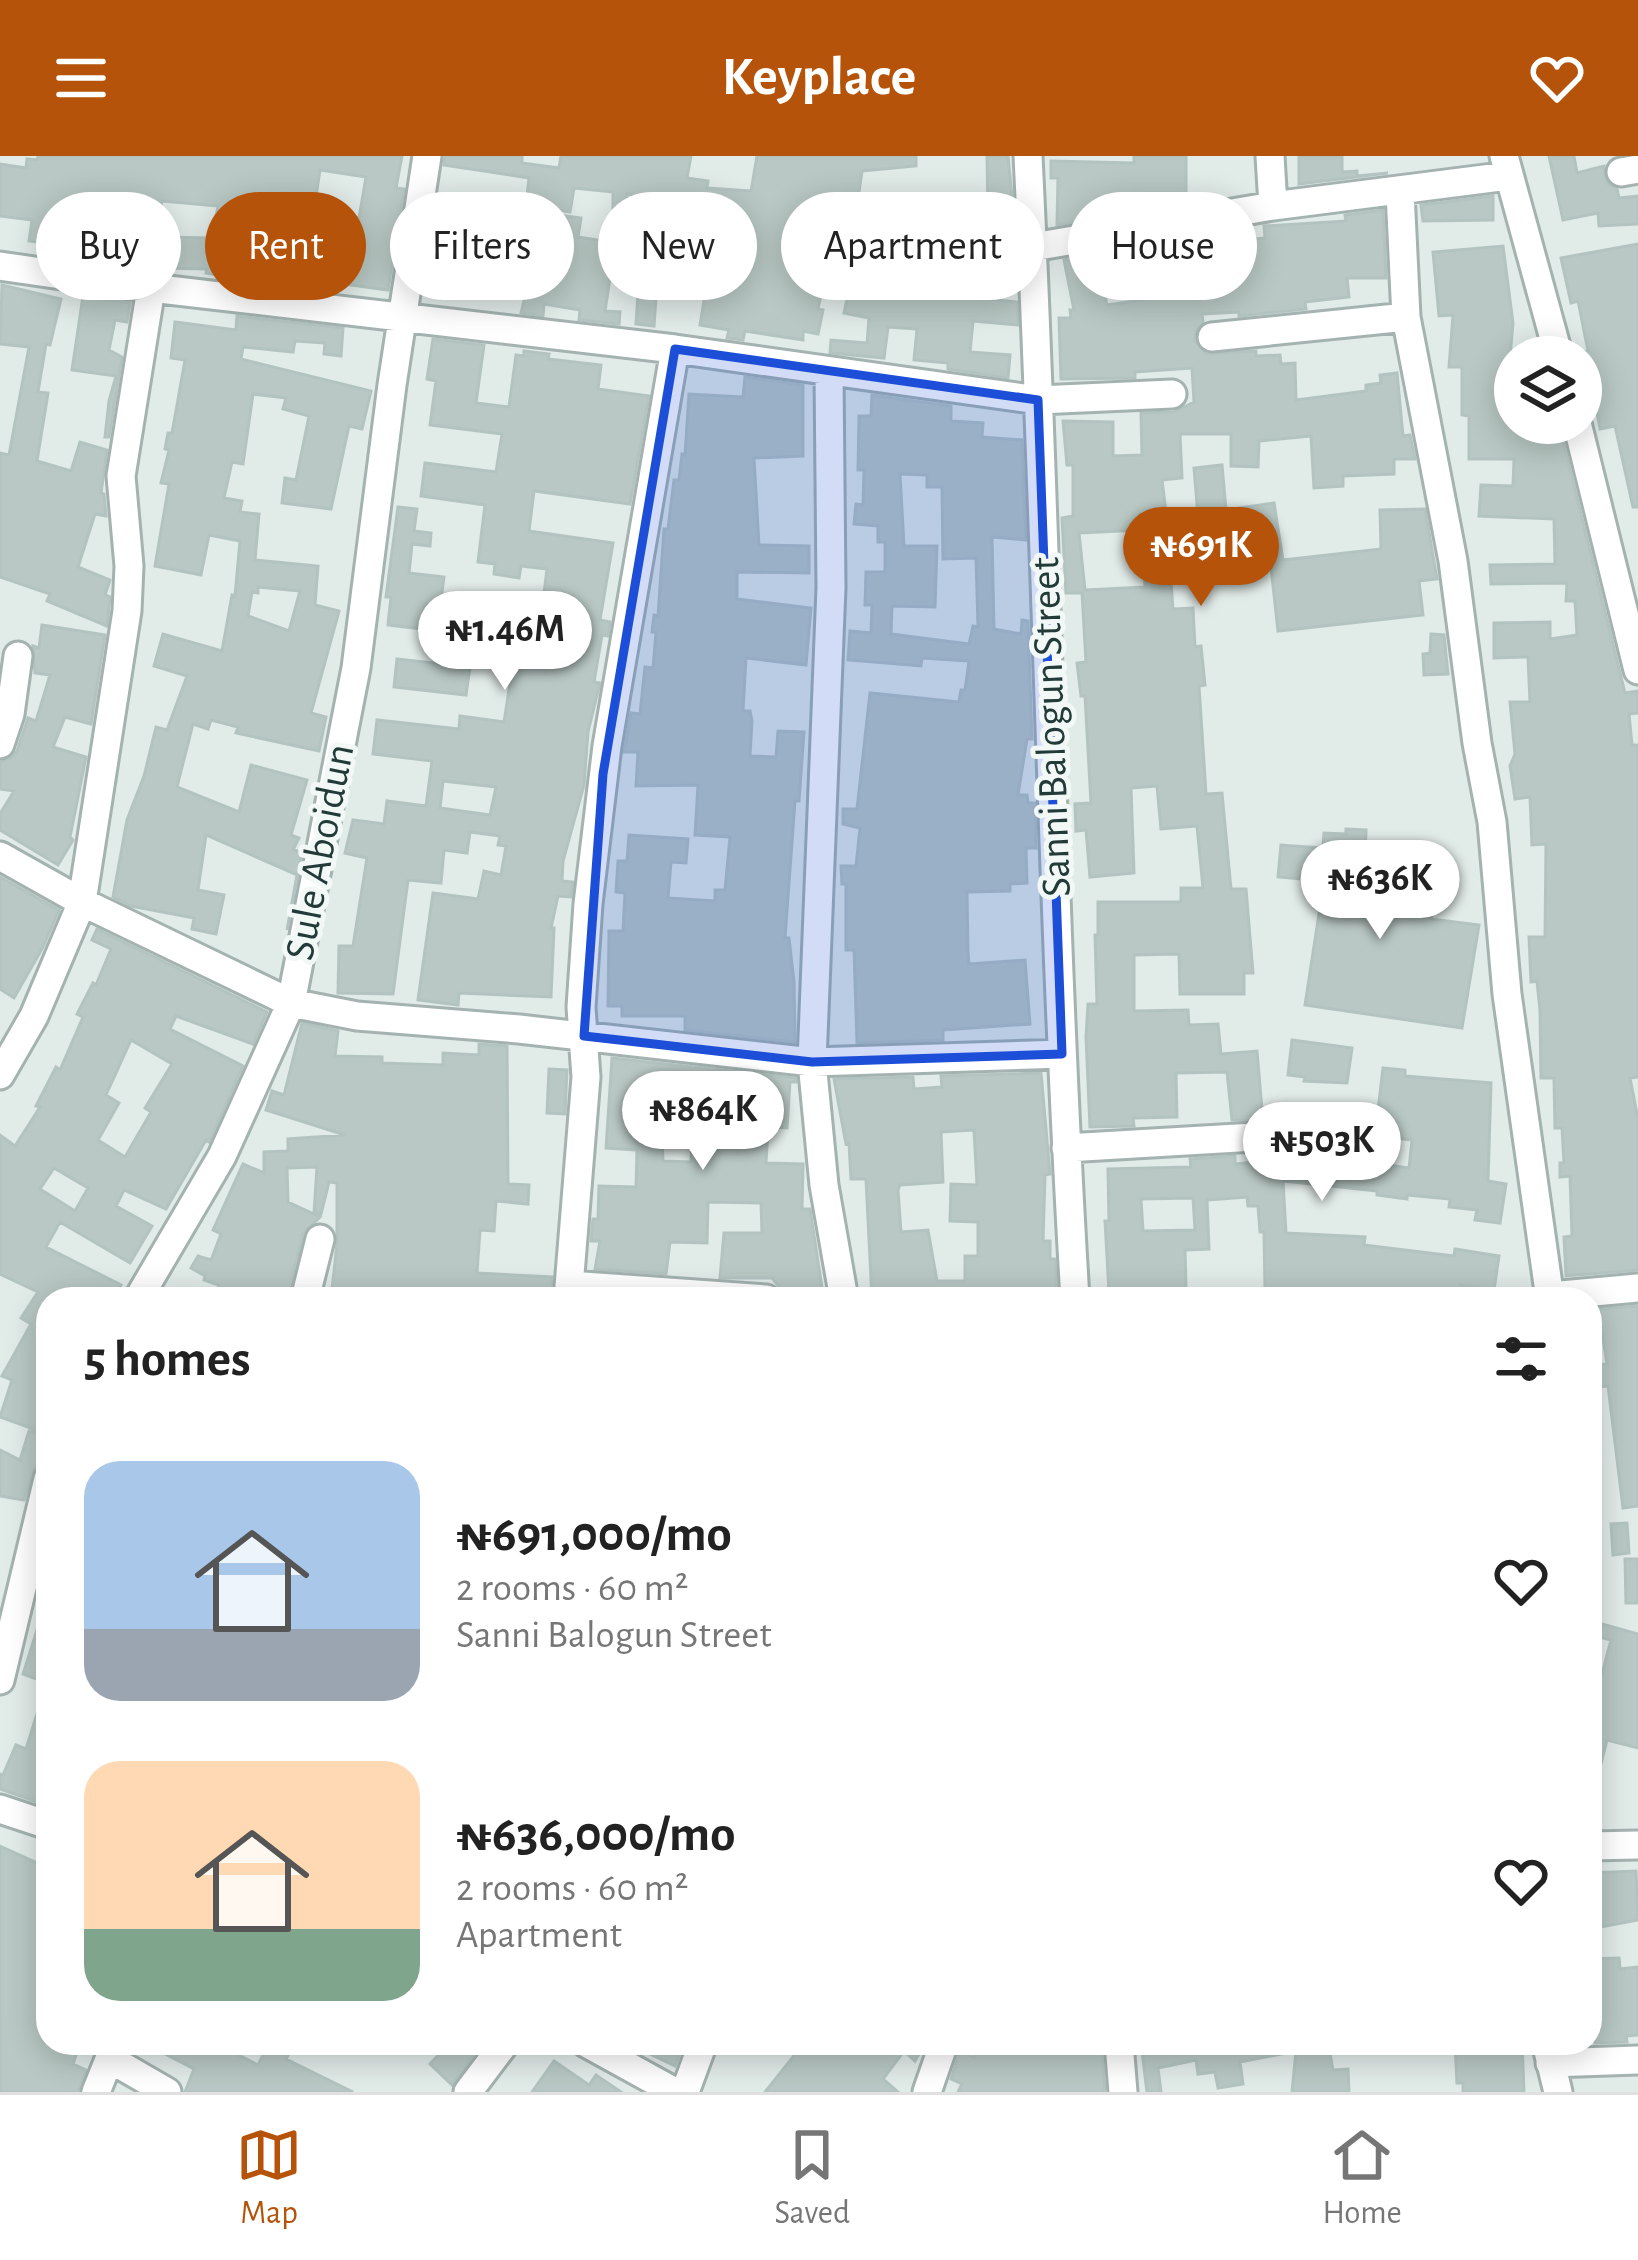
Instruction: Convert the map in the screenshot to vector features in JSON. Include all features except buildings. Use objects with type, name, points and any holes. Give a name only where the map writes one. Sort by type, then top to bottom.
[{"type":"street","name":"Sule Aboidun","points":[[144,1287],[222,1156],[291,1003],[356,668],[427,156]]},
{"type":"street","name":"Sanni Balogun Street","points":[[1028,156],[1030,192]]},
{"type":"street","points":[[1270,156],[1273,206]]},
{"type":"street","points":[[1044,245],[1273,206],[1400,192],[1506,166],[1553,336]]},
{"type":"street","points":[[1400,192],[1406,317],[1453,561],[1492,822],[1507,994],[1548,1287]]},
{"type":"street","points":[[0,266],[36,271]]},
{"type":"street","points":[[181,291],[675,349],[1038,400],[1172,394]]},
{"type":"street","points":[[0,1075],[34,1016],[82,902],[128,610],[121,476],[149,300]]},
{"type":"street","name":"Sanni Balogun Street","points":[[1035,300],[1062,1054],[1075,1287]]},
{"type":"street","points":[[1212,337],[1406,317]]},
{"type":"street","points":[[568,1287],[583,1122],[581,1007],[588,904],[607,746],[675,349]]},
{"type":"street","points":[[829,373],[831,588],[812,1062],[824,1185],[842,1287]]},
{"type":"street","points":[[1582,444],[1638,670]]},
{"type":"street","points":[[0,744],[18,656]]},
{"type":"street","points":[[0,856],[82,902],[291,1003],[357,1016],[812,1062],[1062,1054]]},
{"type":"street","points":[[1066,1148],[1255,1137]]},
{"type":"street","points":[[308,1287],[320,1239]]},
{"type":"street","points":[[1602,1292],[1638,1288]]},
{"type":"street","points":[[0,1680],[36,1528]]},
{"type":"street","points":[[0,1809],[36,1821]]},
{"type":"street","points":[[1602,1846],[1638,1845]]},
{"type":"street","points":[[96,2092],[110,2055]]},
{"type":"street","points":[[117,2055],[167,2092]]},
{"type":"street","points":[[468,2092],[497,2055]]},
{"type":"street","points":[[608,2055],[675,2092]]},
{"type":"street","points":[[685,2092],[699,2055]]},
{"type":"street","points":[[927,2092],[940,2055]]},
{"type":"street","points":[[1120,2055],[1124,2092]]},
{"type":"street","points":[[1549,2055],[1558,2092]]},
{"type":"street","points":[[1574,2055],[1638,2060]]},
{"type":"highlighted area","points":[[675,349],[1038,400],[1062,1054],[812,1062],[584,1036],[603,774]]}]
